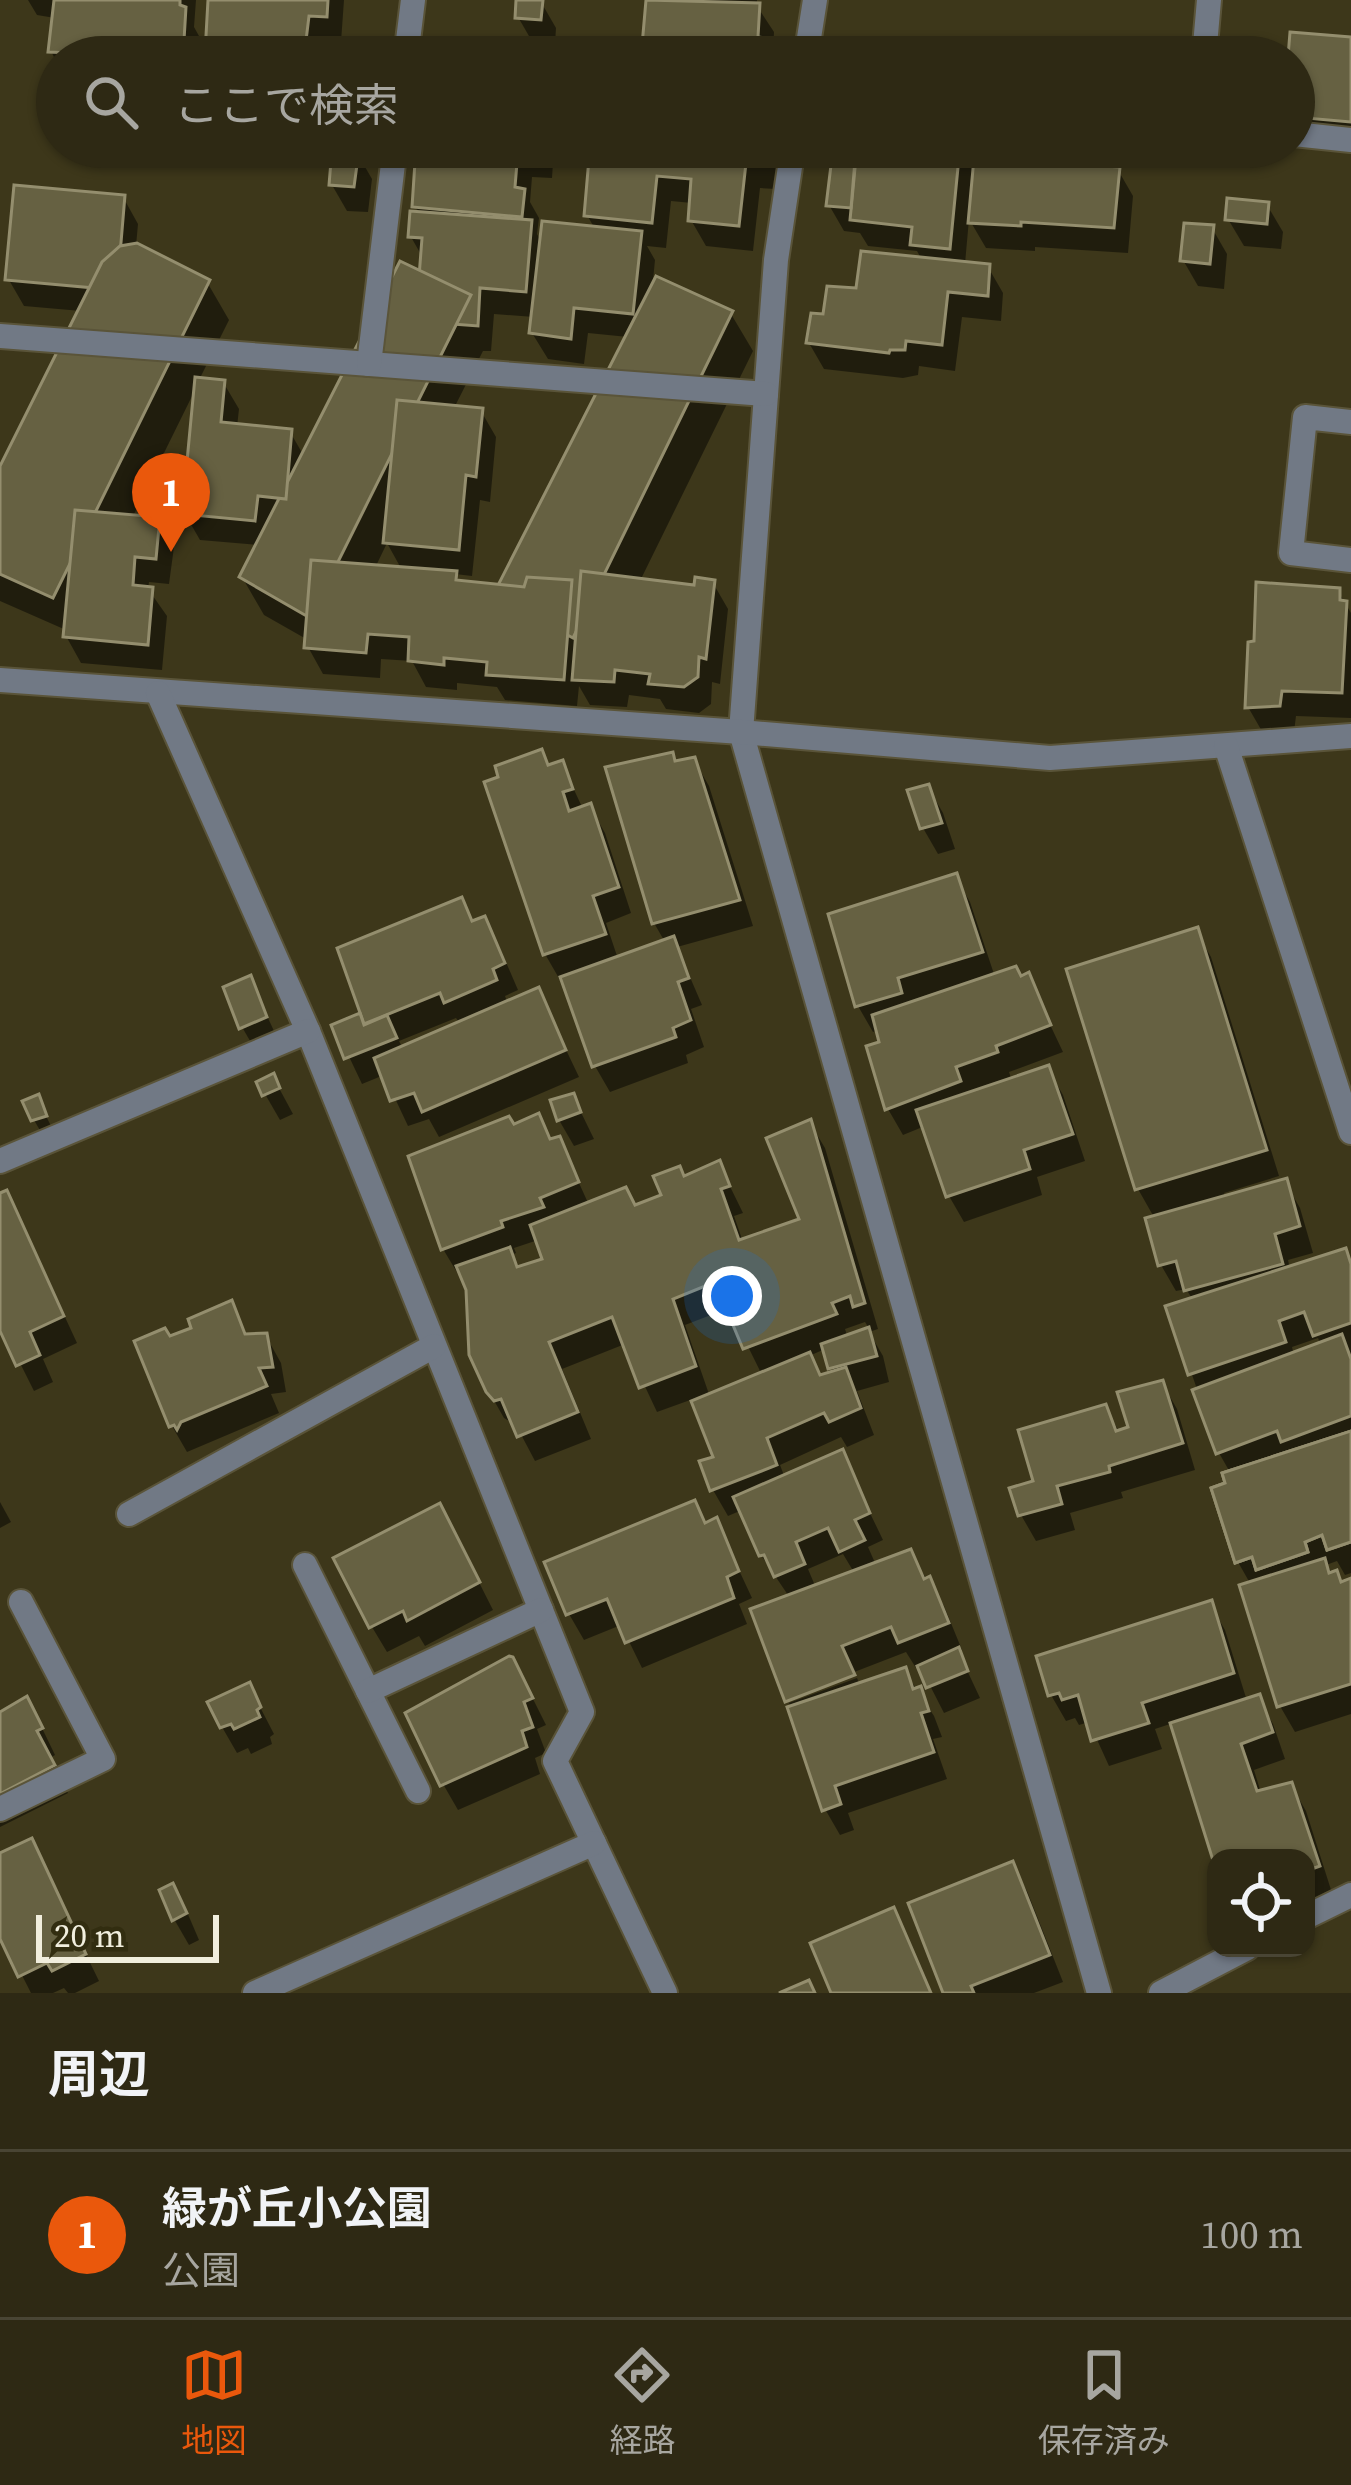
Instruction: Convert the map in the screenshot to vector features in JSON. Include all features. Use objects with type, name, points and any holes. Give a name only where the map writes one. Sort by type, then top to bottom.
[{"type":"street","points":[[408,36],[412,0]]},
{"type":"street","points":[[809,36],[815,0]]},
{"type":"street","points":[[1206,36],[1209,0]]},
{"type":"street","points":[[1315,136],[1351,140]]},
{"type":"street","points":[[369,364],[392,168]]},
{"type":"street","points":[[790,168],[776,260],[741,731],[1099,1993]]},
{"type":"street","points":[[0,336],[766,394]]},
{"type":"street","points":[[1351,422],[1305,417],[1291,553],[1351,560]]},
{"type":"street","points":[[0,680],[741,731],[1050,758],[1351,736]]},
{"type":"street","points":[[158,693],[308,1031],[582,1712],[556,1761],[665,1993]]},
{"type":"street","points":[[1226,746],[1351,1132]]},
{"type":"street","points":[[0,1161],[308,1031]]},
{"type":"street","points":[[129,1514],[434,1346]]},
{"type":"street","points":[[305,1565],[418,1790]]},
{"type":"street","points":[[0,1810],[103,1760],[21,1602]]},
{"type":"street","points":[[368,1690],[541,1610]]},
{"type":"street","points":[[255,1993],[594,1843]]},
{"type":"street","points":[[1315,1913],[1351,1894]]},
{"type":"street","points":[[1161,1993],[1230,1957]]},
{"type":"building","points":[[54,0],[180,0],[186,7],[184,36],[50,36]]},
{"type":"building","points":[[208,0],[328,0],[327,17],[309,16],[307,36],[206,36]]},
{"type":"building","points":[[516,0],[543,0],[541,20],[515,18]]},
{"type":"building","points":[[646,0],[760,3],[758,36],[643,36]]},
{"type":"building","points":[[1290,32],[1351,37],[1351,122],[1315,119],[1315,36],[1290,36]]},
{"type":"building","points":[[330,168],[357,168],[354,187],[329,185]]},
{"type":"building","points":[[415,168],[517,168],[515,187],[525,189],[522,217],[412,207]]},
{"type":"building","points":[[588,168],[745,168],[739,226],[688,221],[691,179],[657,176],[652,223],[584,216]]},
{"type":"building","points":[[831,168],[854,168],[851,208],[826,206]]},
{"type":"building","points":[[855,168],[958,168],[950,249],[910,245],[912,227],[850,220]]},
{"type":"building","points":[[973,168],[1120,168],[1114,228],[968,223]]},
{"type":"building","points":[[14,185],[125,195],[117,290],[5,280]]},
{"type":"building","points":[[1227,198],[1269,202],[1267,224],[1225,220]]},
{"type":"building","points":[[410,211],[532,220],[526,292],[480,288],[478,326],[439,323],[417,303],[422,238],[408,237]]},
{"type":"building","points":[[542,221],[642,231],[633,314],[574,308],[571,339],[529,333]]},
{"type":"building","points":[[1184,223],[1214,225],[1210,264],[1180,261]]},
{"type":"building","points":[[137,243],[210,280],[53,598],[0,574],[0,466],[102,262],[120,246]]},
{"type":"building","points":[[861,251],[990,264],[988,296],[948,292],[942,345],[906,341],[905,350],[889,353],[806,343],[811,313],[823,314],[827,286],[856,288]]},
{"type":"building","points":[[400,261],[471,295],[310,618],[239,577]]},
{"type":"building","points":[[656,276],[733,311],[573,638],[493,595]]},
{"type":"building","points":[[195,377],[225,380],[221,422],[292,429],[286,499],[258,496],[255,521],[182,514]]},
{"type":"building","points":[[397,400],[483,408],[476,477],[466,475],[459,550],[383,543]]},
{"type":"building","points":[[75,510],[160,517],[156,559],[135,557],[133,585],[153,587],[148,645],[63,637]]},
{"type":"building","points":[[311,560],[457,571],[456,580],[524,587],[527,577],[572,580],[564,680],[486,675],[487,662],[408,661],[409,637],[368,634],[366,653],[304,648]]},
{"type":"building","points":[[581,571],[694,585],[695,577],[715,580],[706,659],[699,657],[698,677],[684,687],[648,684],[650,674],[615,670],[614,682],[572,680]]},
{"type":"building","points":[[1256,582],[1340,588],[1340,600],[1347,601],[1342,693],[1282,691],[1280,706],[1245,708]]},
{"type":"building","points":[[542,749],[548,765],[563,760],[573,789],[563,792],[569,811],[591,803],[619,887],[593,896],[606,934],[543,955],[484,782],[498,777],[495,766]]},
{"type":"building","points":[[673,752],[675,761],[695,757],[740,900],[652,924],[605,767]]},
{"type":"building","points":[[929,784],[942,823],[920,829],[907,790]]},
{"type":"building","points":[[957,873],[983,952],[898,978],[902,993],[855,1007],[828,914]]},
{"type":"building","points":[[462,897],[472,921],[485,916],[505,963],[493,969],[497,980],[444,1003],[440,993],[364,1024],[337,948]]},
{"type":"building","points":[[1198,927],[1267,1150],[1135,1190],[1066,969]]},
{"type":"building","points":[[674,936],[689,978],[678,982],[691,1020],[673,1028],[676,1037],[592,1067],[560,977]]},
{"type":"building","points":[[1016,966],[1021,976],[1029,972],[1051,1025],[956,1067],[961,1081],[885,1110],[866,1046],[879,1042],[872,1015]]},
{"type":"building","points":[[251,975],[267,1017],[239,1029],[223,987]]},
{"type":"building","points":[[539,987],[566,1050],[422,1112],[414,1093],[390,1101],[374,1058]]},
{"type":"building","points":[[360,1013],[364,1025],[387,1015],[397,1038],[344,1059],[331,1025]]},
{"type":"building","points":[[1049,1065],[1073,1134],[1024,1150],[1030,1169],[946,1197],[916,1110]]},
{"type":"building","points":[[274,1073],[280,1088],[262,1096],[256,1082]]},
{"type":"building","points":[[574,1093],[581,1112],[557,1121],[550,1100]]},
{"type":"building","points":[[39,1094],[47,1116],[31,1121],[22,1101]]},
{"type":"building","points":[[539,1113],[550,1139],[560,1136],[579,1182],[540,1198],[544,1207],[501,1221],[503,1227],[441,1250],[408,1156],[509,1116],[514,1124]]},
{"type":"building","points":[[811,1119],[865,1303],[853,1307],[850,1296],[832,1303],[837,1314],[743,1349],[715,1282],[673,1299],[696,1366],[639,1388],[612,1317],[549,1342],[578,1412],[517,1437],[501,1399],[494,1401],[486,1392],[469,1355],[466,1290],[456,1266],[510,1247],[517,1267],[542,1259],[530,1225],[626,1187],[635,1205],[661,1195],[653,1176],[680,1166],[684,1176],[720,1160],[730,1186],[721,1189],[739,1240],[799,1219],[766,1138]]},
{"type":"building","points":[[1287,1178],[1300,1226],[1275,1234],[1283,1264],[1184,1291],[1176,1261],[1158,1266],[1145,1218]]},
{"type":"building","points":[[7,1190],[64,1316],[30,1332],[40,1355],[16,1366],[0,1331],[0,1193]]},
{"type":"building","points":[[1346,1248],[1351,1264],[1351,1323],[1313,1336],[1304,1312],[1279,1321],[1286,1342],[1188,1375],[1165,1306]]},
{"type":"building","points":[[232,1300],[245,1334],[267,1333],[273,1367],[259,1368],[267,1386],[181,1422],[177,1430],[174,1425],[169,1427],[134,1341],[165,1328],[170,1336],[191,1328],[188,1319]]},
{"type":"building","points":[[869,1327],[877,1356],[828,1369],[821,1344]]},
{"type":"building","points":[[1342,1334],[1351,1359],[1351,1416],[1281,1442],[1277,1431],[1216,1454],[1192,1390]]},
{"type":"building","points":[[810,1352],[820,1375],[846,1367],[861,1408],[829,1422],[824,1413],[767,1438],[777,1465],[710,1491],[699,1461],[713,1457],[691,1401]]},
{"type":"building","points":[[1163,1380],[1183,1443],[1109,1466],[1110,1472],[1057,1486],[1062,1504],[1018,1516],[1009,1488],[1033,1481],[1018,1430],[1106,1404],[1116,1431],[1128,1427],[1117,1392]]},
{"type":"building","points":[[1351,1431],[1351,1542],[1327,1550],[1322,1535],[1305,1542],[1308,1552],[1256,1570],[1252,1557],[1235,1563],[1211,1488],[1225,1483],[1222,1473]]},
{"type":"building","points":[[1351,1431],[1351,1542],[1327,1550],[1322,1535],[1305,1542],[1308,1552],[1256,1570],[1252,1557],[1235,1563],[1211,1488],[1225,1483],[1222,1473]]},
{"type":"building","points":[[843,1449],[870,1513],[855,1520],[865,1540],[839,1552],[828,1528],[796,1542],[805,1564],[774,1577],[764,1555],[759,1556],[733,1497]]},
{"type":"building","points":[[695,1500],[705,1523],[717,1517],[739,1571],[727,1577],[734,1598],[625,1643],[607,1599],[566,1615],[544,1562]]},
{"type":"building","points":[[440,1503],[480,1582],[407,1621],[403,1611],[369,1628],[333,1558]]},
{"type":"building","points":[[911,1549],[924,1579],[930,1576],[949,1623],[898,1643],[891,1627],[842,1646],[855,1675],[785,1702],[750,1609]]},
{"type":"building","points":[[1325,1558],[1329,1573],[1337,1570],[1341,1582],[1351,1578],[1351,1684],[1277,1707],[1239,1585]]},
{"type":"building","points":[[1212,1600],[1234,1673],[1142,1703],[1149,1723],[1091,1741],[1078,1695],[1062,1700],[1059,1693],[1048,1696],[1036,1656]]},
{"type":"building","points":[[959,1647],[968,1671],[926,1688],[917,1666]]},
{"type":"building","points":[[509,1656],[533,1698],[524,1702],[533,1727],[522,1731],[527,1747],[440,1786],[405,1713]]},
{"type":"building","points":[[906,1667],[913,1689],[921,1686],[929,1711],[921,1713],[934,1752],[835,1786],[841,1804],[822,1811],[787,1707]]},
{"type":"building","points":[[250,1682],[261,1707],[257,1710],[260,1717],[234,1729],[231,1724],[220,1728],[207,1702]]},
{"type":"building","points":[[1260,1694],[1273,1732],[1241,1744],[1257,1791],[1292,1782],[1314,1849],[1209,1849],[1170,1723]]},
{"type":"building","points":[[27,1696],[43,1728],[37,1731],[55,1765],[0,1794],[0,1712]]},
{"type":"building","points":[[32,1838],[86,1954],[52,1971],[47,1963],[18,1977],[0,1939],[0,1853]]},
{"type":"building","points":[[1013,1861],[1050,1955],[971,1986],[974,1993],[943,1993],[908,1903]]},
{"type":"building","points":[[173,1883],[187,1913],[172,1921],[159,1890]]},
{"type":"building","points":[[894,1907],[931,1993],[831,1993],[810,1943]]},
{"type":"building","points":[[809,1980],[815,1993],[779,1993]]},
{"type":"place","name":"緑が丘小公園","points":[[171,552]]}]
